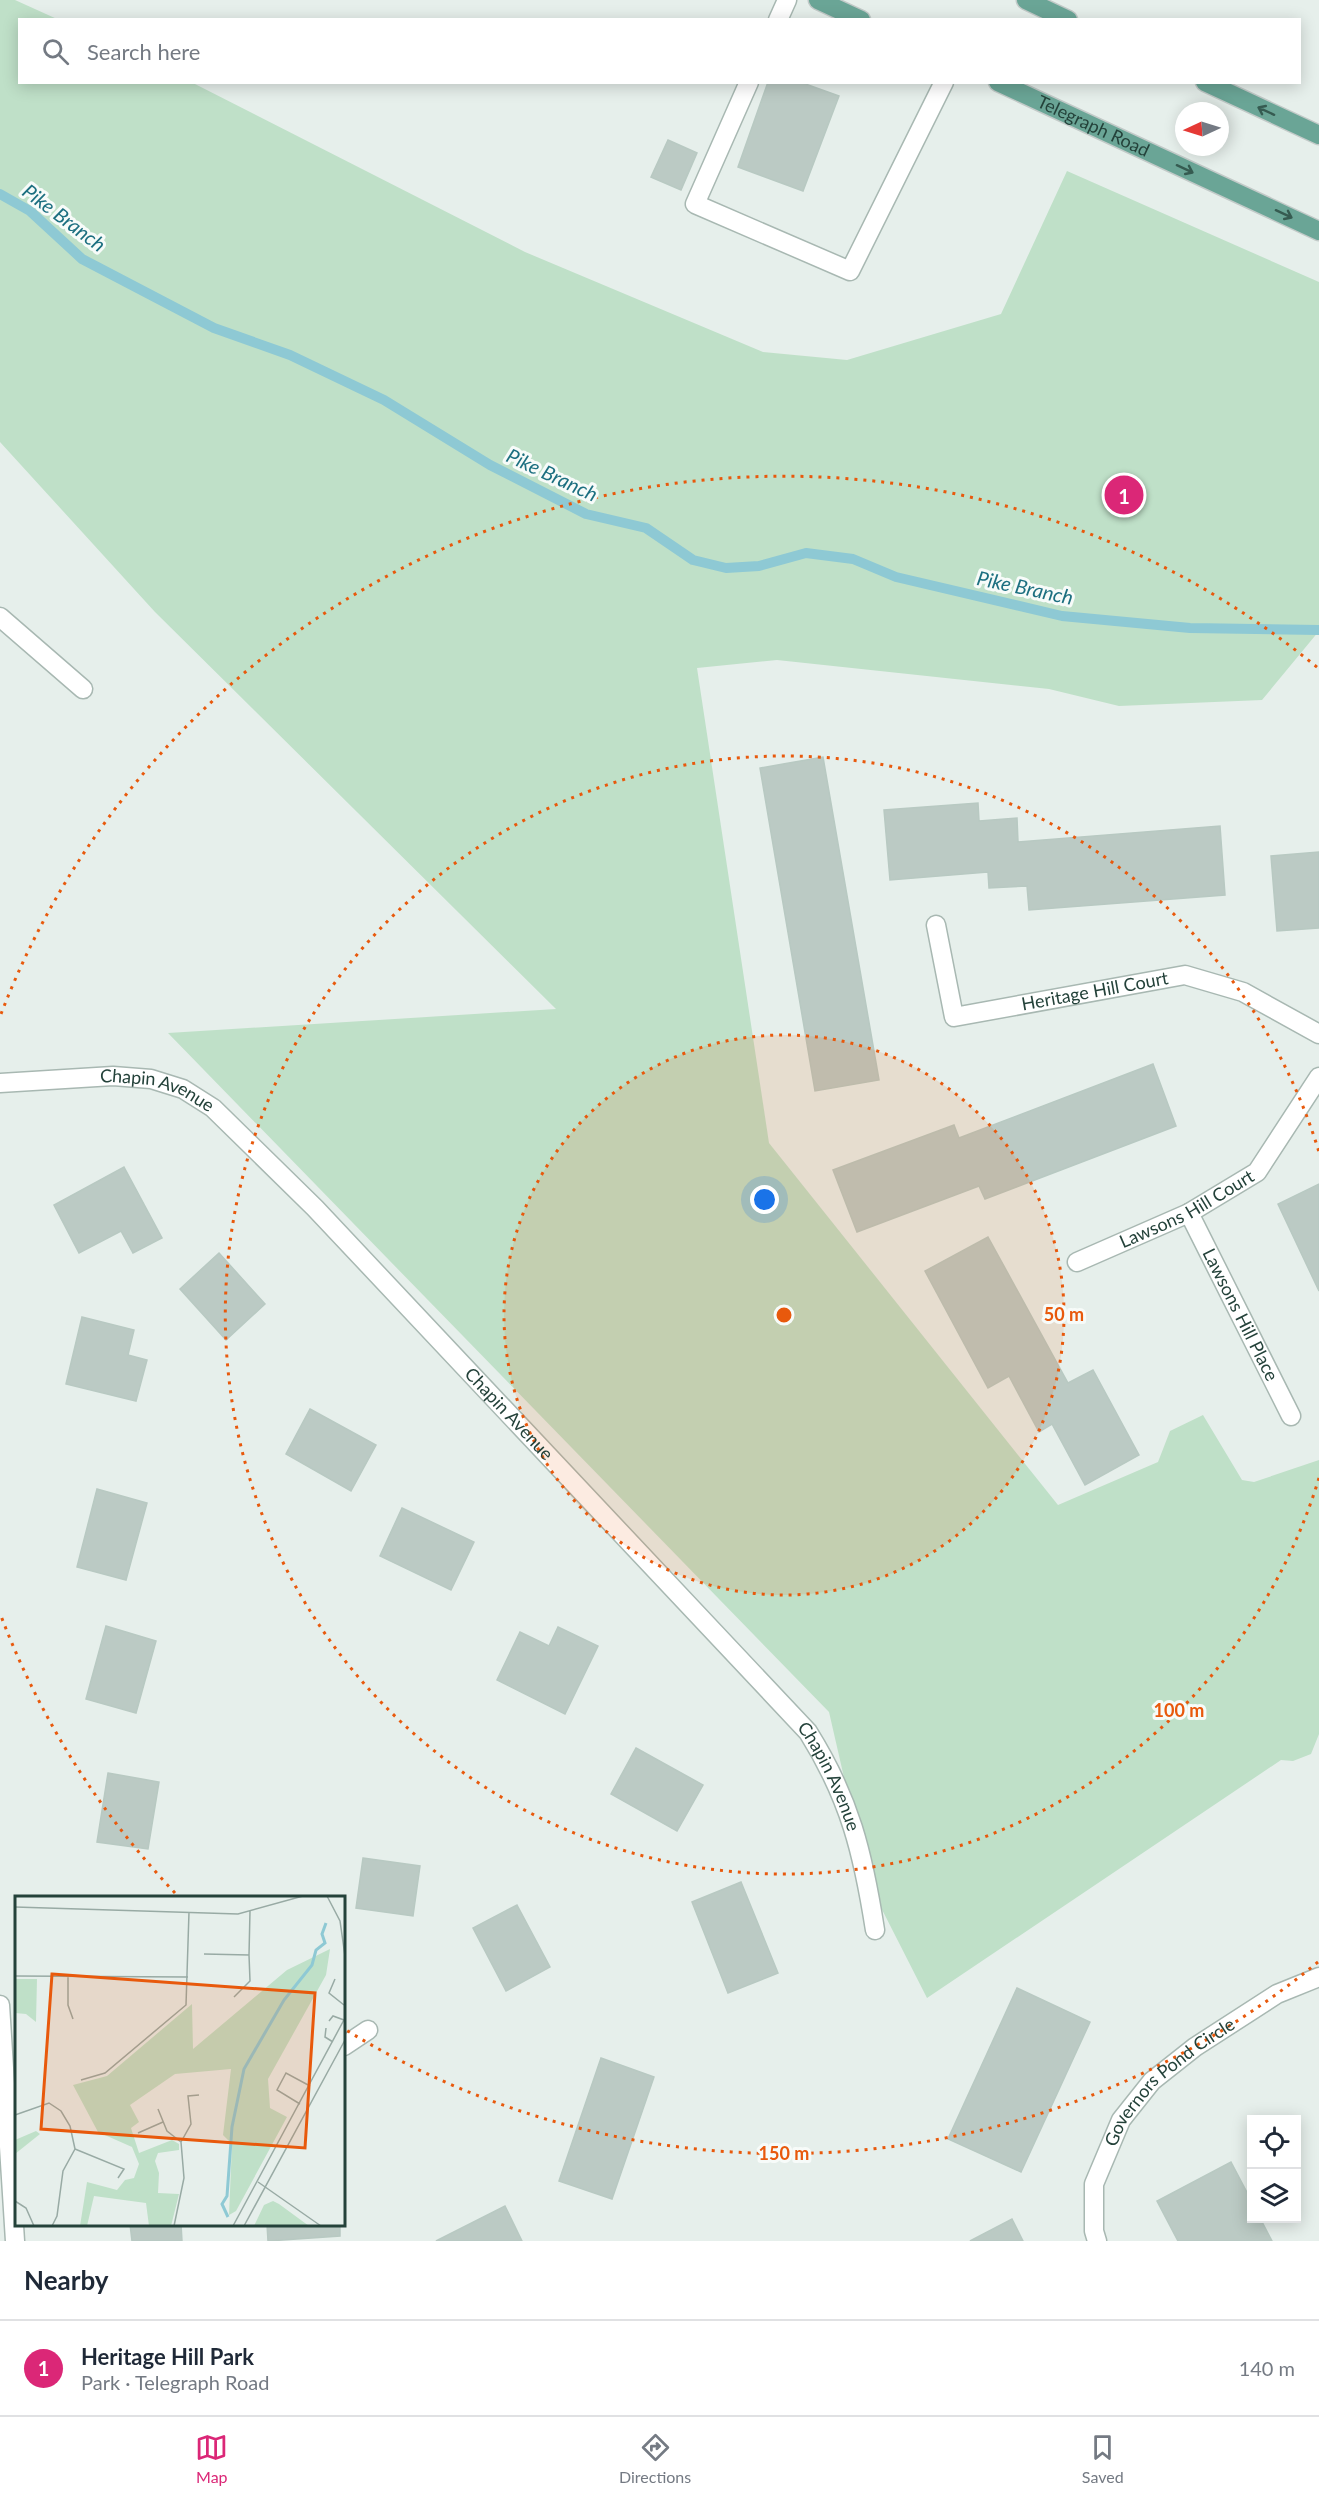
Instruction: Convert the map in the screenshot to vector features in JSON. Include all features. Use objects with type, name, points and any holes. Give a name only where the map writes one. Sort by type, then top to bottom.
[{"type":"main road","points":[[818,0],[857,18]]},
{"type":"main road","points":[[1026,0],[1064,18]]},
{"type":"main road","name":"Telegraph Road","points":[[1002,84],[1319,231]]},
{"type":"main road","points":[[1209,84],[1319,135]]},
{"type":"street","points":[[779,18],[787,0]]},
{"type":"street","points":[[748,84],[695,204],[850,271],[943,84]]},
{"type":"street","points":[[0,617],[83,689]]},
{"type":"street","name":"Heritage Hill Court","points":[[936,925],[954,1017],[1185,975],[1243,992],[1319,1034]]},
{"type":"street","name":"Chapin Avenue","points":[[0,1083],[113,1076],[150,1079],[183,1089],[213,1108],[315,1208],[808,1732],[830,1766],[853,1821],[868,1882],[875,1930]]},
{"type":"street","name":"Lawsons Hill Court","points":[[1077,1263],[1188,1213],[1257,1172],[1319,1077]]},
{"type":"street","name":"Lawsons Hill Place","points":[[1188,1213],[1291,1416]]},
{"type":"street","name":"Governors Pond Circle","points":[[1097,2241],[1094,2231],[1094,2184],[1121,2120],[1152,2081],[1195,2047],[1277,1994],[1319,1977]]},
{"type":"street","points":[[0,2005],[11,2103],[15,2241]]},
{"type":"street","points":[[345,2045],[368,2030]]},
{"type":"green space","points":[[0,0],[15,0],[55,18],[18,18],[18,84],[195,84],[525,252],[763,352],[847,360],[1001,314],[1067,171],[1319,282],[1319,631],[1262,700],[1119,706],[1049,689],[777,660],[697,668],[769,1143],[1058,1505],[1158,1462],[1170,1431],[1203,1415],[1242,1480],[1254,1482],[1319,1460],[1319,1734],[1311,1754],[1293,1761],[1281,1760],[927,1998],[868,1882],[829,1712],[168,1033],[556,1009],[155,612],[0,442]]},
{"type":"building","points":[[767,84],[806,84],[839,96],[803,191],[738,167]]},
{"type":"building","points":[[668,140],[697,153],[681,190],[651,177]]},
{"type":"building","points":[[823,757],[879,1080],[815,1091],[760,768]]},
{"type":"building","points":[[978,803],[979,821],[1017,818],[1018,842],[1220,826],[1225,895],[1029,910],[1027,886],[989,888],[988,872],[890,880],[884,810]]},
{"type":"building","points":[[1319,852],[1319,928],[1277,931],[1271,856]]},
{"type":"building","points":[[1153,1064],[1176,1126],[985,1199],[979,1186],[857,1232],[833,1170],[954,1125],[959,1138]]},
{"type":"building","points":[[124,1167],[162,1238],[133,1253],[121,1231],[79,1253],[54,1205]]},
{"type":"building","points":[[1319,1184],[1319,1291],[1278,1204]]},
{"type":"building","points":[[988,1237],[1068,1383],[1093,1370],[1139,1455],[1085,1485],[1052,1424],[1039,1432],[1009,1376],[988,1388],[925,1271]]},
{"type":"building","points":[[219,1253],[265,1304],[226,1340],[180,1289]]},
{"type":"building","points":[[82,1317],[134,1330],[128,1355],[147,1360],[136,1401],[66,1384]]},
{"type":"building","points":[[310,1409],[376,1445],[351,1491],[286,1454]]},
{"type":"building","points":[[97,1489],[147,1503],[126,1580],[77,1567]]},
{"type":"building","points":[[402,1508],[474,1542],[451,1590],[380,1556]]},
{"type":"building","points":[[106,1626],[156,1641],[136,1713],[86,1699]]},
{"type":"building","points":[[558,1627],[598,1646],[565,1714],[497,1680],[520,1632],[549,1646]]},
{"type":"building","points":[[636,1748],[703,1785],[677,1831],[611,1794]]},
{"type":"building","points":[[108,1773],[159,1782],[148,1849],[97,1842]]},
{"type":"building","points":[[363,1858],[420,1866],[413,1916],[356,1908]]},
{"type":"building","points":[[741,1882],[778,1973],[728,1993],[692,1902]]},
{"type":"building","points":[[517,1905],[550,1967],[506,1991],[473,1928]]},
{"type":"building","points":[[1017,1988],[1090,2022],[1021,2172],[948,2139]]},
{"type":"building","points":[[601,2058],[654,2077],[612,2199],[559,2181]]},
{"type":"building","points":[[1231,2162],[1247,2192],[1247,2223],[1263,2223],[1272,2241],[1178,2241],[1157,2201]]},
{"type":"building","points":[[505,2206],[522,2241],[436,2241]]},
{"type":"building","points":[[1012,2219],[1023,2241],[970,2241]]},
{"type":"building","points":[[130,2226],[181,2226],[182,2241],[132,2241]]},
{"type":"building","points":[[267,2226],[340,2226],[340,2236],[268,2241]]},
{"type":"waterway","name":"Pike Branch","points":[[0,194],[30,211],[82,259],[214,328],[290,355],[384,400],[490,465],[586,514],[646,528],[693,560],[726,568],[759,566],[806,553],[853,559],[896,577],[1062,616],[1190,628],[1319,630]]},
{"type":"place","name":"Heritage Hill Park","points":[[1124,495]]}]
